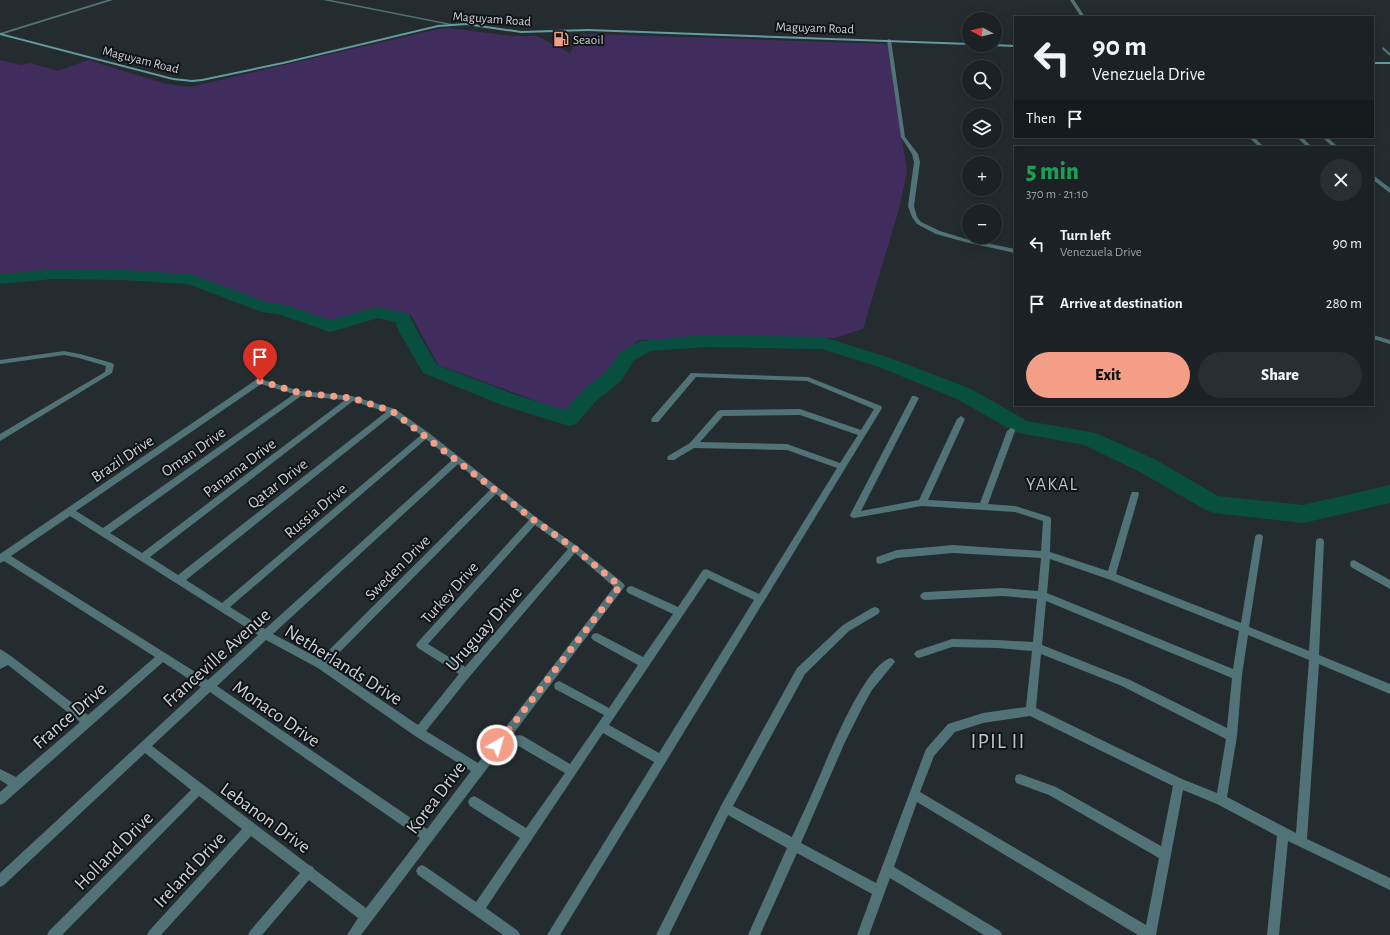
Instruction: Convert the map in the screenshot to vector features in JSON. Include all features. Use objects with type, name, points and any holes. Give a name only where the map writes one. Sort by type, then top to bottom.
[{"type":"main road","name":"Maguyam Road","points":[[0,34],[173,79],[192,81],[271,65],[450,24],[471,25],[521,32],[588,30],[962,44]]},
{"type":"main road","points":[[1002,46],[1014,46]]},
{"type":"main road","points":[[1374,63],[1390,63]]},
{"type":"street","points":[[0,34],[111,0]]},
{"type":"street","points":[[326,0],[450,24]]},
{"type":"street","points":[[1072,0],[1081,16]]},
{"type":"street","points":[[889,40],[903,137],[914,154],[917,162],[911,206],[912,213],[918,222],[932,230],[1014,251]]},
{"type":"street","points":[[1383,48],[1390,55]]},
{"type":"street","points":[[1252,138],[1261,146]]},
{"type":"street","points":[[1300,138],[1309,146]]},
{"type":"street","points":[[1325,138],[1335,146]]},
{"type":"street","points":[[1374,178],[1390,192]]},
{"type":"street","points":[[1374,338],[1390,342]]},
{"type":"street","points":[[0,362],[64,353],[110,365],[108,373],[0,438]]},
{"type":"street","points":[[553,935],[878,408],[808,379],[694,375],[655,420]]},
{"type":"street","name":"Brazil Drive","points":[[2,558],[260,381],[300,393]]},
{"type":"street","points":[[300,393],[352,398],[392,411],[426,435],[534,520],[574,548]]},
{"type":"street","name":"Oman Drive","points":[[103,533],[300,393]]},
{"type":"street","name":"Panama Drive","points":[[142,558],[352,398]]},
{"type":"street","points":[[915,398],[854,515],[922,503],[1015,509],[1047,519],[1047,555],[1036,647],[1031,711]]},
{"type":"street","name":"Qatar Drive","points":[[180,580],[392,411]]},
{"type":"street","points":[[670,458],[693,445],[721,413],[800,412],[862,433]]},
{"type":"street","points":[[922,503],[961,419]]},
{"type":"street","points":[[983,506],[1011,432]]},
{"type":"street","name":"Russia Drive","points":[[224,607],[426,435]]},
{"type":"street","points":[[693,445],[787,447],[841,466]]},
{"type":"street","name":"Franceville Avenue","points":[[0,881],[209,686],[457,460]]},
{"type":"street","name":"Sweden Drive","points":[[321,665],[495,490]]},
{"type":"street","points":[[1111,576],[1135,494]]},
{"type":"street","name":"Netherlands Drive","points":[[69,511],[142,558],[224,607],[266,635],[321,665],[419,732],[478,770]]},
{"type":"street","name":"Turkey Drive","points":[[466,673],[421,645],[534,520]]},
{"type":"street","points":[[1221,800],[1232,736],[1238,675],[1259,537]]},
{"type":"street","points":[[1301,842],[1314,658],[1320,541]]},
{"type":"street","name":"Korea Drive","points":[[353,935],[620,586],[574,548]]},
{"type":"street","name":"Uruguay Drive","points":[[419,732],[466,673],[574,548]]},
{"type":"street","points":[[880,560],[897,554],[953,549],[1047,555],[1111,576],[1245,628],[1390,689]]},
{"type":"street","name":"Monaco Drive","points":[[2,558],[209,686],[428,837]]},
{"type":"street","points":[[1354,564],[1390,585]]},
{"type":"street","points":[[478,910],[706,573],[761,599]]},
{"type":"street","points":[[631,590],[679,612]]},
{"type":"street","points":[[925,596],[1002,592],[1042,595],[1238,675]]},
{"type":"street","points":[[662,935],[726,808],[801,671],[846,628],[875,611]]},
{"type":"street","points":[[596,637],[645,663]]},
{"type":"street","points":[[919,654],[952,643],[1036,647],[1126,683],[1232,736]]},
{"type":"street","name":"France Drive","points":[[0,799],[162,657]]},
{"type":"street","points":[[3,659],[89,722]]},
{"type":"street","points":[[754,935],[838,748],[865,693],[882,668],[890,662]]},
{"type":"street","points":[[559,686],[611,714]]},
{"type":"street","points":[[863,935],[930,753],[952,728],[983,718],[1031,711],[1179,783],[1221,800],[1301,842],[1390,884]]},
{"type":"street","points":[[602,727],[662,760]]},
{"type":"street","points":[[519,740],[572,771]]},
{"type":"street","name":"Lebanon Drive","points":[[144,746],[198,790],[309,871],[367,917]]},
{"type":"street","points":[[0,774],[17,784]]},
{"type":"street","points":[[1020,779],[1052,791],[1165,855]]},
{"type":"street","points":[[914,794],[1150,935],[1179,783]]},
{"type":"street","name":"Holland Drive","points":[[53,935],[198,790]]},
{"type":"street","points":[[474,802],[528,836]]},
{"type":"street","points":[[726,808],[879,891]]},
{"type":"street","name":"Ireland Drive","points":[[153,935],[251,828]]},
{"type":"street","points":[[1273,935],[1283,833]]},
{"type":"street","points":[[888,870],[996,935]]},
{"type":"street","points":[[254,935],[309,871]]},
{"type":"street","points":[[422,871],[514,935]]},
{"type":"shaded area","points":[[449,28],[513,36],[537,36],[570,53],[580,35],[593,34],[888,44],[907,172],[899,209],[863,329],[834,338],[638,340],[606,373],[564,411],[438,365],[411,315],[376,309],[331,323],[217,287],[192,276],[115,272],[56,272],[0,277],[0,60],[21,65],[30,63],[58,71],[88,60],[166,84],[190,87],[434,30]]},
{"type":"waterway","points":[[0,279],[53,274],[122,275],[191,279],[267,308],[280,309],[330,326],[377,312],[403,318],[409,333],[430,369],[509,400],[569,419],[590,395],[614,376],[627,356],[647,345],[705,341],[823,343],[886,363],[964,394],[1022,427],[1088,438],[1148,466],[1214,504],[1303,514],[1390,494]]},
{"type":"place","name":"Seaoil","points":[[561,39]]},
{"type":"district","name":"YAKAL","points":[[1052,484]]},
{"type":"district","name":"IPIL II","points":[[998,740]]},
{"type":"route","points":[[260,381],[300,393],[352,398],[392,411],[426,435],[534,520],[574,548],[620,586],[497,745]]}]
